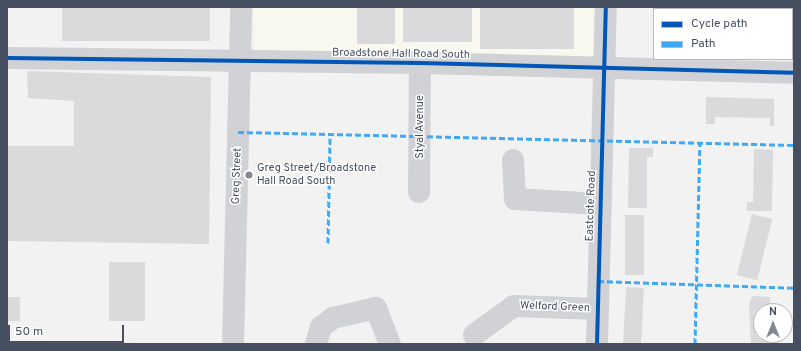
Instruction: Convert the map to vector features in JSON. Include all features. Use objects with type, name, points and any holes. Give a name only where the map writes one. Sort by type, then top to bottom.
[{"type":"street","name":"Greg Street","points":[[233,344],[242,7]]},
{"type":"street","name":"Eastcote Road","points":[[596,344],[606,7]]},
{"type":"street","name":"Broadstone Hall Road South","points":[[7,58],[420,63],[794,73]]},
{"type":"street","name":"Styal Avenue","points":[[419,192],[420,63]]},
{"type":"street","points":[[513,160],[515,199],[600,204]]},
{"type":"street","name":"Welford Green","points":[[474,335],[514,306],[598,309]]},
{"type":"street","points":[[316,344],[321,327],[333,318],[376,308],[390,344]]},
{"type":"shaded area","points":[[254,7],[593,7],[593,68],[254,68]]},
{"type":"building","points":[[62,7],[210,7],[210,41],[62,41]]},
{"type":"building","points":[[357,7],[395,7],[395,44],[357,44]]},
{"type":"building","points":[[403,7],[472,7],[472,42],[403,42]]},
{"type":"building","points":[[480,7],[574,7],[574,49],[480,49]]},
{"type":"building","points":[[27,71],[211,77],[209,244],[7,241],[7,146],[74,146],[74,101],[28,98]]},
{"type":"building","points":[[706,97],[774,99],[774,126],[770,126],[770,118],[715,117],[715,124],[706,124]]},
{"type":"building","points":[[629,148],[653,148],[653,157],[647,157],[647,208],[628,208]]},
{"type":"building","points":[[754,149],[773,150],[772,211],[747,211],[747,202],[753,202]]},
{"type":"building","points":[[752,214],[772,219],[757,280],[737,275]]},
{"type":"building","points":[[625,215],[644,215],[644,275],[625,275]]},
{"type":"building","points":[[109,262],[145,262],[145,321],[109,321]]},
{"type":"building","points":[[626,287],[644,288],[641,344],[623,344]]},
{"type":"building","points":[[752,296],[770,297],[770,303],[753,303],[753,343],[768,344],[751,344],[749,304]]},
{"type":"building","points":[[7,297],[20,297],[20,321],[7,321]]},
{"type":"building","points":[[82,341],[138,343],[138,344],[82,344]]},
{"type":"marked path","points":[[238,132],[794,145]]},
{"type":"marked path","points":[[328,243],[330,134]]},
{"type":"marked path","points":[[695,344],[700,143]]},
{"type":"marked path","points":[[598,281],[794,288]]},
{"type":"cycle path","points":[[597,344],[606,7]]},
{"type":"cycle path","points":[[7,58],[420,63],[794,73]]},
{"type":"place","name":"Greg Street/Broadstone Hall Road South","points":[[249,175]]}]
